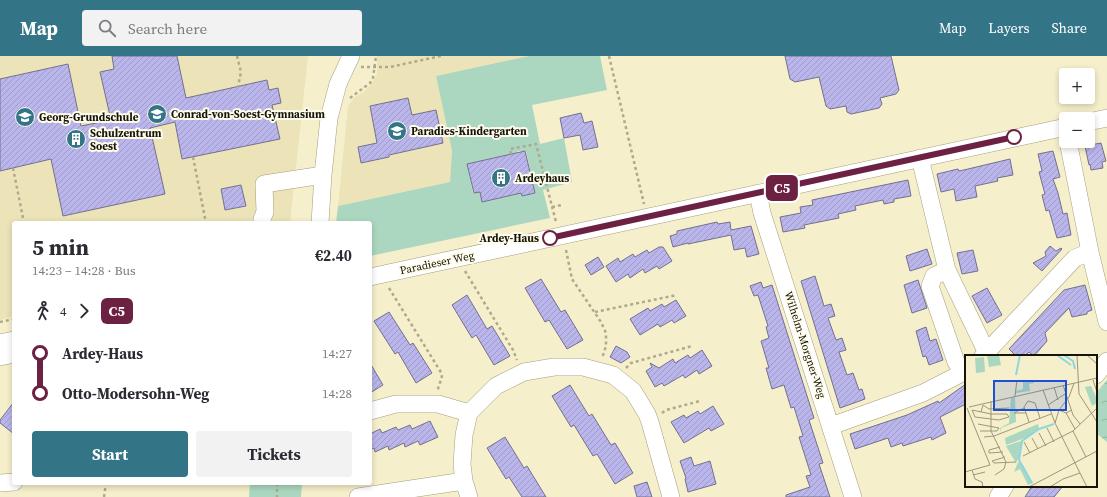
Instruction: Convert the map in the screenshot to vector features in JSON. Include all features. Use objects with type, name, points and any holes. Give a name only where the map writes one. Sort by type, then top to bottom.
[{"type":"street","points":[[320,221],[323,174],[330,118],[338,84],[349,61]]},
{"type":"street","points":[[1095,121],[1107,118]]},
{"type":"street","name":"Paradieser Weg","points":[[377,276],[920,158],[1059,133]]},
{"type":"street","points":[[1069,148],[1090,252],[1107,322]]},
{"type":"street","points":[[920,158],[947,270],[985,354],[1075,258],[1090,252]]},
{"type":"street","points":[[259,221],[265,212],[264,184],[323,174]]},
{"type":"street","name":"Wilhelm-Morgner-Weg","points":[[758,194],[762,213],[853,497]]},
{"type":"street","points":[[831,426],[923,393],[965,372],[956,362],[930,286],[934,276],[947,270]]},
{"type":"street","points":[[0,343],[12,340]]},
{"type":"street","points":[[0,357],[12,354]]},
{"type":"street","points":[[1097,374],[1107,361]]},
{"type":"street","points":[[469,497],[464,480],[462,464],[464,435],[469,413],[496,386],[522,373],[554,367],[583,367],[606,374],[633,391],[647,414],[650,422],[671,497]]},
{"type":"street","points":[[372,410],[396,404],[438,404],[469,413]]},
{"type":"street","points":[[358,497],[464,480]]},
{"type":"street","points":[[0,483],[12,482]]},
{"type":"street","points":[[998,497],[1004,487]]},
{"type":"path","points":[[237,56],[240,72],[238,87]]},
{"type":"path","points":[[347,103],[351,96],[370,83],[373,78],[376,56]]},
{"type":"path","points":[[349,61],[375,67],[390,66],[442,56]]},
{"type":"path","points":[[609,56],[648,218]]},
{"type":"path","points":[[511,154],[510,149],[536,144],[572,279],[595,312],[606,333],[606,374],[631,364],[692,346]]},
{"type":"path","points":[[193,157],[206,221]]},
{"type":"path","points":[[13,168],[24,221]]},
{"type":"path","points":[[552,207],[562,205]]},
{"type":"path","points":[[459,258],[464,269],[513,350],[522,373]]},
{"type":"path","points":[[377,276],[390,290],[442,374],[442,380],[438,386],[438,404]]},
{"type":"path","points":[[595,312],[677,295]]},
{"type":"path","points":[[0,322],[12,319]]},
{"type":"path","points":[[650,422],[666,410],[700,401]]},
{"type":"path","points":[[104,497],[106,485]]},
{"type":"path","points":[[277,485],[277,497]]},
{"type":"shaded area","points":[[0,56],[308,56],[290,221],[12,221],[12,317],[0,320]]},
{"type":"shaded area","name":"Paradies-Kindergarten","points":[[377,56],[529,56],[436,76],[452,151],[450,182],[338,206],[348,106],[355,97],[364,92],[372,83],[377,74]]},
{"type":"green space","points":[[529,56],[600,56],[607,90],[532,105],[540,144],[564,138],[572,182],[543,190],[550,218],[372,256],[372,221],[336,221],[338,206],[450,182],[452,151],[436,76]],"holes":[[[518,151],[526,151],[535,193],[522,196],[521,193],[482,202],[480,192],[473,193],[467,164],[516,153]]]},
{"type":"green space","points":[[1107,380],[1107,442],[1097,434],[1097,392]]},
{"type":"green space","points":[[250,485],[302,485],[301,497],[249,497]]},
{"type":"building","name":"Schulzentrum Soest","points":[[112,56],[177,56],[186,98],[267,80],[269,90],[278,88],[281,103],[272,105],[280,139],[182,159],[175,122],[150,128],[165,194],[63,216],[51,159],[0,171],[0,79],[68,64],[81,126],[111,120],[100,72],[114,69]]},
{"type":"building","points":[[785,56],[891,56],[899,90],[896,94],[880,98],[882,104],[879,108],[851,114],[847,112],[846,106],[830,109],[826,106],[819,77],[795,82],[790,79]]},
{"type":"building","points":[[408,98],[412,115],[436,110],[443,143],[361,163],[358,147],[377,143],[370,106]]},
{"type":"building","points":[[581,113],[584,123],[592,121],[598,147],[583,150],[580,135],[564,138],[560,118]]},
{"type":"building","points":[[1101,143],[1106,161],[1102,162],[1103,168],[1091,170],[1085,148],[1095,148],[1095,144]]},
{"type":"building","name":"Ardeyhaus","points":[[525,151],[535,193],[522,196],[521,193],[482,202],[480,192],[474,193],[467,164]]},
{"type":"building","points":[[1053,151],[1060,177],[1053,179],[1063,214],[1067,213],[1071,235],[1057,238],[1049,210],[1046,211],[1042,195],[1045,194],[1039,172],[1042,171],[1038,154]]},
{"type":"building","points":[[1010,159],[1013,175],[997,178],[998,181],[975,186],[977,197],[956,201],[954,189],[941,192],[937,174],[958,169],[959,171]]},
{"type":"building","points":[[908,180],[911,196],[894,199],[894,202],[884,204],[883,200],[855,206],[856,210],[838,214],[839,218],[804,225],[805,228],[783,232],[780,217],[801,213],[800,207],[813,205],[812,200]]},
{"type":"building","points":[[241,185],[246,206],[225,210],[221,189]]},
{"type":"building","points":[[717,222],[718,224],[730,222],[731,230],[751,226],[759,254],[747,257],[745,248],[734,250],[731,235],[673,247],[670,236],[677,234],[677,231]]},
{"type":"building","points":[[1050,246],[1056,251],[1061,248],[1062,249],[1042,271],[1033,263],[1046,256],[1045,252]]},
{"type":"building","points":[[659,247],[663,247],[672,261],[659,269],[657,266],[645,273],[643,269],[630,278],[628,274],[616,282],[606,266],[618,258],[620,262],[633,254],[635,257],[647,250],[649,253]]},
{"type":"building","points":[[927,249],[932,264],[910,271],[906,256]]},
{"type":"building","points":[[973,250],[978,271],[962,274],[957,253]]},
{"type":"building","points":[[598,257],[604,267],[591,275],[585,265]]},
{"type":"building","points":[[815,276],[824,306],[831,304],[835,316],[828,318],[836,340],[842,338],[846,350],[839,352],[847,375],[853,373],[859,390],[862,389],[865,399],[840,408],[801,281]]},
{"type":"building","points":[[541,279],[561,312],[565,310],[583,340],[567,349],[549,320],[545,322],[525,288]]},
{"type":"building","points":[[918,280],[927,308],[912,313],[904,285]]},
{"type":"building","points":[[761,282],[763,288],[772,285],[814,418],[809,420],[823,463],[819,464],[830,497],[786,497],[786,495],[810,487],[806,476],[811,475],[799,437],[803,436],[794,407],[791,408],[784,385],[772,389],[766,368],[769,368],[761,341],[769,338],[766,327],[768,326],[758,295],[754,296],[750,286]]},
{"type":"building","points":[[1085,285],[1092,310],[1087,312],[1087,314],[1072,317],[1069,308],[1045,333],[1047,341],[1035,355],[1029,352],[1026,355],[1015,355],[1009,349],[1064,290]]},
{"type":"building","points":[[987,288],[1002,315],[987,323],[972,296]]},
{"type":"building","points":[[467,295],[487,329],[492,326],[510,356],[494,365],[476,335],[472,338],[452,305]]},
{"type":"building","points":[[676,300],[686,316],[674,323],[672,320],[660,327],[658,324],[640,335],[630,319],[648,308],[650,311],[662,304],[664,307]]},
{"type":"building","points":[[389,312],[410,345],[413,343],[432,373],[416,383],[398,352],[395,354],[374,321]]},
{"type":"building","points":[[926,327],[930,341],[936,339],[943,360],[929,365],[926,356],[923,357],[916,331]]},
{"type":"building","points":[[616,346],[627,352],[630,357],[621,363],[610,357]]},
{"type":"building","points":[[702,350],[712,366],[699,374],[697,370],[685,378],[683,375],[664,386],[662,383],[655,387],[646,371],[652,367],[650,363],[659,368],[673,359],[675,363],[688,355],[690,358]]},
{"type":"building","points":[[372,366],[383,385],[372,392]]},
{"type":"building","points":[[570,385],[589,416],[592,414],[611,445],[615,443],[633,473],[615,484],[597,454],[593,456],[574,425],[571,427],[552,396]]},
{"type":"building","points":[[965,385],[965,404],[940,417],[946,433],[932,440],[931,437],[903,446],[902,443],[891,447],[888,438],[855,449],[850,434],[907,415],[938,401],[939,403]]},
{"type":"building","points":[[12,405],[12,432],[0,423],[0,420]]},
{"type":"building","points":[[713,406],[724,424],[711,431],[709,428],[684,443],[671,422],[684,415],[686,418],[698,411],[700,414]]},
{"type":"building","points":[[430,421],[438,437],[420,445],[418,441],[405,447],[404,443],[389,450],[388,446],[375,452],[374,448],[372,449],[372,433],[380,429],[382,433],[396,427],[398,430],[410,425],[412,429]]},
{"type":"building","points":[[505,437],[524,468],[527,466],[546,497],[522,497],[509,477],[506,479],[487,448]]},
{"type":"building","points":[[691,457],[694,466],[710,461],[716,484],[688,492],[686,478],[680,461]]},
{"type":"building","points":[[647,482],[652,497],[637,497],[634,486]]},
{"type":"building","points":[[1031,487],[1062,487],[1054,497],[1025,497]]},
{"type":"bus line","name":"C5","points":[[550,238],[676,212],[1014,137]]},
{"type":"place","name":"Conrad-von-Soest-Gymnasium","points":[[157,114]]},
{"type":"place","name":"Georg-Grundschule","points":[[25,117]]},
{"type":"place","name":"Paradies-Kindergarten","points":[[397,131]]},
{"type":"place","name":"Schulzentrum Soest","points":[[76,139]]},
{"type":"place","name":"Ardeyhaus","points":[[501,178]]},
{"type":"place","name":"Ardey-Haus","points":[[550,238]]}]
